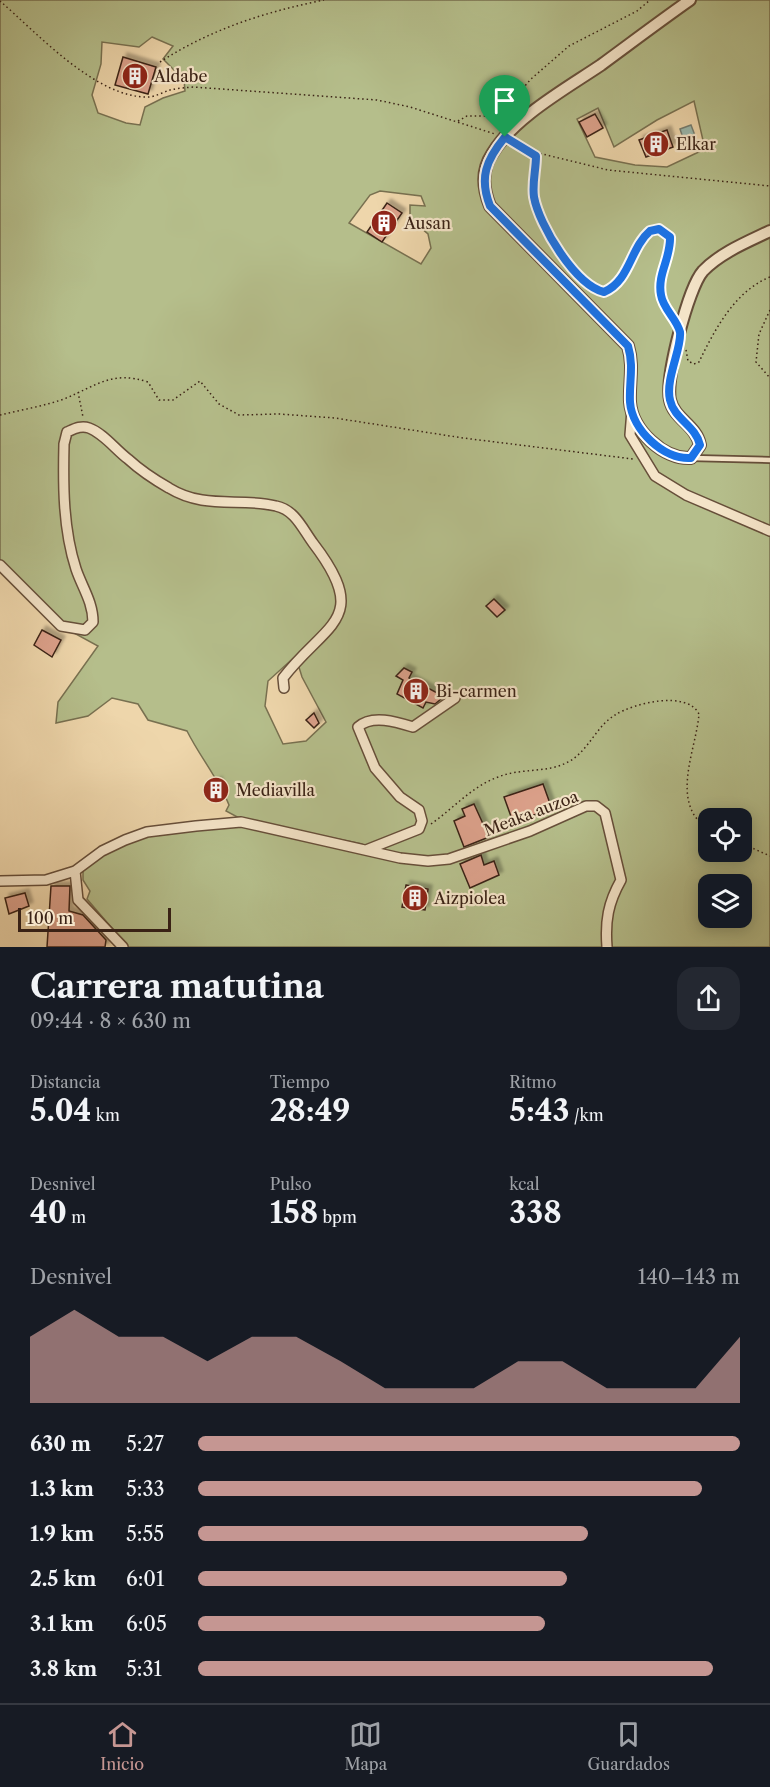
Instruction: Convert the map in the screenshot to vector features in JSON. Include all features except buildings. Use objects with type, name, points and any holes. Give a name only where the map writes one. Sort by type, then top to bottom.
[{"type":"street","points":[[690,0],[538,108],[505,137],[492,153],[483,180],[490,206],[628,346],[633,372],[630,435],[656,476],[686,495],[770,531]]},
{"type":"street","points":[[632,410],[655,446],[668,455],[691,458],[700,445],[698,436],[675,412],[670,401],[669,388],[680,333],[693,287],[702,272],[721,256],[770,231]]},
{"type":"street","points":[[0,565],[61,626],[85,630],[93,622],[93,610],[76,569],[67,530],[64,444],[67,432],[83,426],[90,428],[128,460],[181,495],[227,503],[279,506],[292,513],[303,526],[334,572],[341,607],[335,623],[326,635],[283,678],[284,688]]},
{"type":"street","points":[[366,850],[419,829],[422,821],[419,810],[400,797],[375,768],[358,727],[364,721],[373,720],[395,722],[413,727],[455,698]]},
{"type":"street","name":"Meaka auzoa","points":[[0,881],[46,880],[75,871],[102,851],[147,832],[241,822],[366,850],[428,861],[449,858],[530,831],[586,806],[596,806],[605,813],[621,880],[611,898],[605,922],[607,947]]},
{"type":"street","points":[[75,871],[78,900],[123,947]]},
{"type":"lane","points":[[691,458],[697,460],[770,460]]},
{"type":"path","points":[[160,62],[189,43],[221,28],[324,0]]},
{"type":"path","points":[[457,122],[467,116],[488,116],[503,111],[531,79],[569,45],[637,11],[650,0]]},
{"type":"path","points":[[0,1],[71,63],[112,89],[130,95],[150,97],[172,89],[193,87],[377,100],[410,107],[505,137],[532,151],[618,172],[770,186]]},
{"type":"path","points":[[532,151],[536,156],[533,188],[540,214],[555,243],[588,286],[604,292],[614,287],[644,236],[650,231],[659,229],[670,237],[660,281],[661,298],[680,333],[688,361],[694,364],[699,362],[730,309],[751,288],[770,277]]},
{"type":"path","points":[[770,310],[756,348],[756,362],[770,378]]},
{"type":"path","points":[[0,415],[63,399],[106,380],[130,376],[148,382],[159,400],[173,400],[200,381],[219,404],[239,415],[279,414],[335,418],[463,438],[646,461]]},
{"type":"path","points":[[78,392],[83,426]]},
{"type":"path","points":[[419,829],[432,823],[466,794],[499,777],[522,770],[555,767],[575,759],[614,715],[631,708],[670,700],[689,703],[699,714],[688,777],[687,802],[698,821]]},
{"type":"path","points":[[752,848],[770,856]]},
{"type":"green space","points":[[0,0],[770,0],[770,947],[128,947],[87,899],[90,891],[83,880],[83,871],[104,854],[126,841],[150,835],[240,823],[364,851],[362,844],[241,819],[226,811],[229,805],[225,795],[187,731],[148,720],[138,704],[112,698],[88,716],[56,723],[58,702],[98,646],[61,626],[0,565]],"holes":[[[152,37],[173,46],[163,59],[184,80],[185,91],[145,107],[140,125],[126,123],[98,113],[92,95],[101,64],[102,42],[139,47]],[[694,101],[705,149],[667,167],[635,165],[595,157],[577,119],[598,108],[614,147],[657,120]],[[380,191],[421,196],[425,206],[410,205],[410,219],[428,234],[431,248],[421,264],[349,223],[370,195]],[[337,593],[340,605],[337,625],[324,641],[298,664],[302,677],[326,722],[306,741],[283,744],[265,706],[268,681],[330,625],[337,610]]]},
{"type":"water","points":[[691,125],[699,146],[687,150],[680,129]]},
{"type":"place","name":"Aldabe","points":[[135,76]]},
{"type":"place","name":"Elkar","points":[[656,144]]},
{"type":"place","name":"Ausan","points":[[384,223]]},
{"type":"place","name":"Bi-carmen","points":[[416,691]]},
{"type":"place","name":"Mediavilla","points":[[216,790]]},
{"type":"place","name":"Aizpiolea","points":[[415,898]]},
{"type":"route","points":[[505,137],[526,150],[532,151],[536,156],[533,188],[536,205],[555,243],[588,286],[604,292],[620,282],[638,245],[650,231],[659,229],[670,237],[660,281],[661,298],[680,333],[669,388],[670,401],[675,412],[698,436],[700,445],[698,452],[691,458],[668,455],[648,438],[632,410],[630,401],[633,372],[628,346],[490,206],[483,180],[486,166],[492,153],[505,137]]}]
